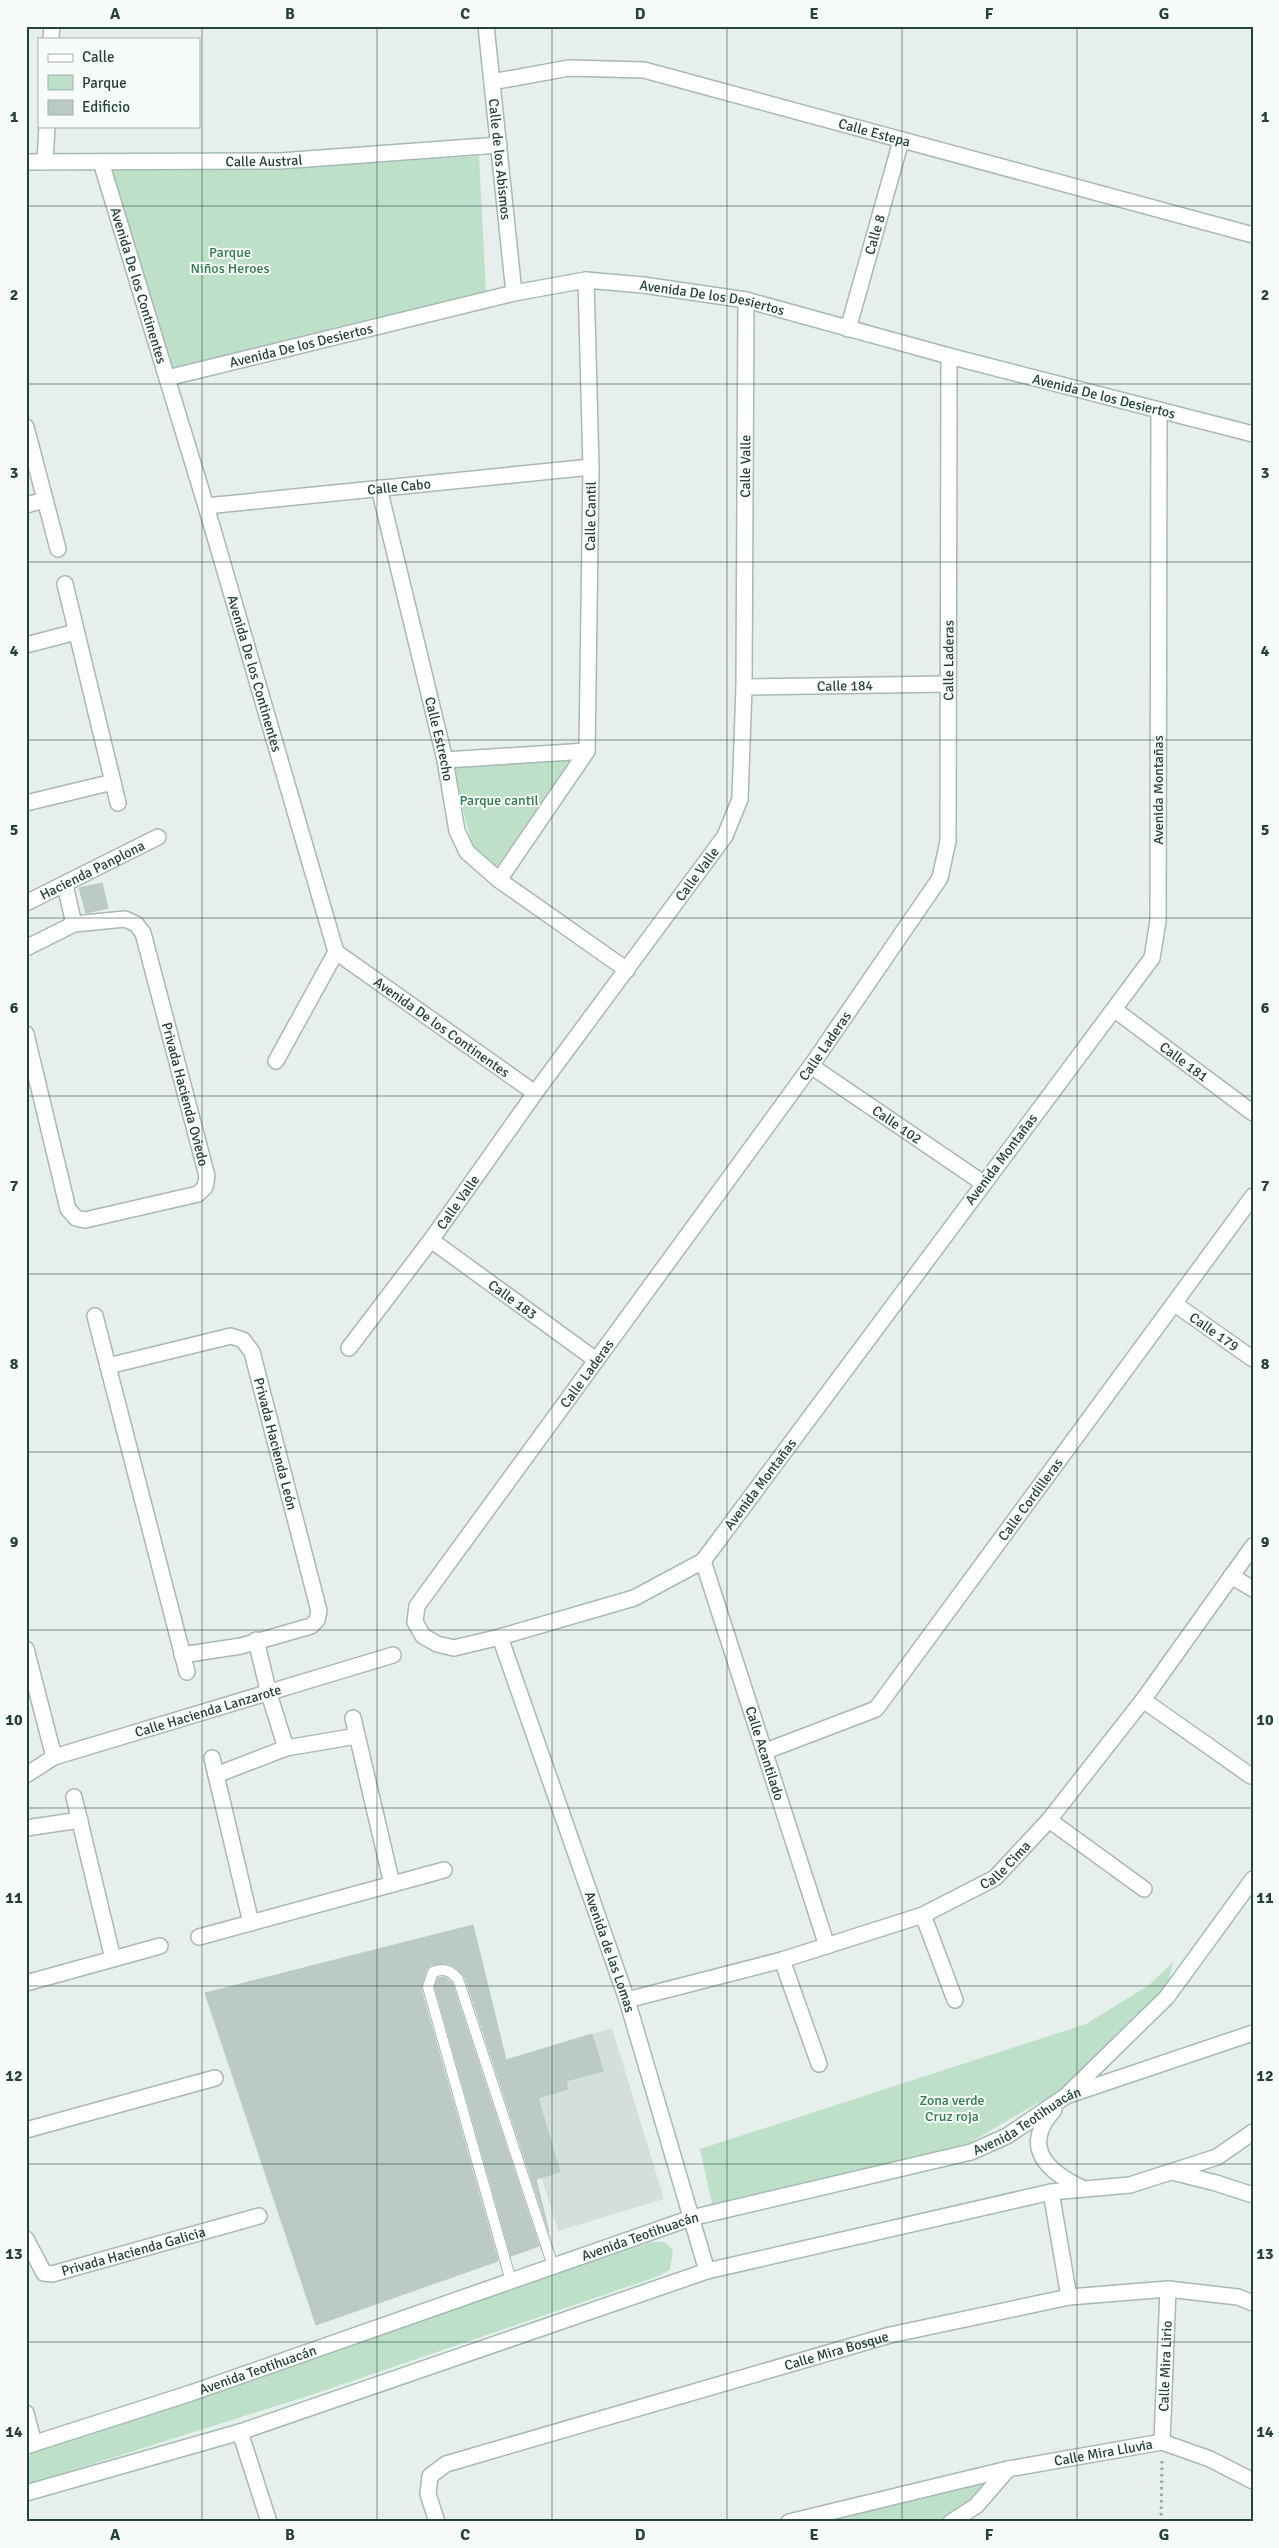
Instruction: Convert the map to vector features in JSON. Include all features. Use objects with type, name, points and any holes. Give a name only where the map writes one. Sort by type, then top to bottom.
[{"type":"street","name":"Calle de los Abismos","points":[[486,26],[514,293]]},
{"type":"street","name":"Calle Estepa","points":[[492,82],[569,68],[644,70],[1253,235]]},
{"type":"street","points":[[46,162],[47,128]]},
{"type":"street","name":"Calle 8","points":[[848,329],[901,141]]},
{"type":"street","name":"Calle Austral","points":[[26,162],[280,161],[499,145]]},
{"type":"street","name":"Avenida De los Continentes","points":[[102,162],[206,506],[336,952],[535,1093]]},
{"type":"street","name":"Avenida De los Desiertos","points":[[166,378],[514,293],[586,280],[643,284],[746,300],[949,356],[1253,434]]},
{"type":"street","name":"Calle Cantil","points":[[586,280],[591,467],[587,751]]},
{"type":"street","name":"Calle Valle","points":[[349,1348],[431,1240],[535,1093],[725,836],[740,799],[744,687],[746,300]]},
{"type":"street","name":"Calle Laderas","points":[[422,1636],[415,1622],[417,1606],[811,1066],[940,878],[948,842],[949,356]]},
{"type":"street","name":"Avenida Montañas","points":[[422,1636],[437,1644],[454,1648],[500,1636],[634,1598],[703,1561],[1152,958],[1158,922],[1159,410]]},
{"type":"street","points":[[26,427],[58,550]]},
{"type":"street","name":"Calle Cabo","points":[[206,506],[591,467]]},
{"type":"street","name":"Calle Estrecho","points":[[379,488],[445,760],[457,831],[467,852],[500,880],[627,970]]},
{"type":"street","points":[[26,505],[45,500]]},
{"type":"street","points":[[66,584],[118,803]]},
{"type":"street","points":[[26,645],[76,632]]},
{"type":"street","name":"Calle 184","points":[[744,687],[947,684]]},
{"type":"street","points":[[445,760],[587,751]]},
{"type":"street","points":[[500,880],[587,751]]},
{"type":"street","points":[[26,803],[113,782]]},
{"type":"street","name":"Hacienda Panplona","points":[[26,904],[158,837]]},
{"type":"street","points":[[65,885],[74,924]]},
{"type":"street","name":"Privada Hacienda Oviedo","points":[[26,948],[74,924],[125,919],[136,924],[143,933],[207,1176],[205,1187],[198,1194],[85,1220],[76,1218],[68,1209],[26,1034]]},
{"type":"street","points":[[276,1061],[336,952]]},
{"type":"street","name":"Calle 181","points":[[1115,1010],[1253,1113]]},
{"type":"street","name":"Calle 102","points":[[811,1066],[983,1183]]},
{"type":"street","name":"Calle Cordilleras","points":[[766,1752],[876,1709],[1253,1196]]},
{"type":"street","name":"Calle 183","points":[[431,1240],[596,1360]]},
{"type":"street","name":"Calle 179","points":[[1174,1304],[1253,1359]]},
{"type":"street","points":[[95,1316],[187,1672]]},
{"type":"street","name":"Privada Hacienda León","points":[[108,1366],[231,1336],[242,1340],[252,1352],[319,1611],[318,1620],[311,1626],[256,1640],[241,1646],[182,1655]]},
{"type":"street","name":"Calle Cima","points":[[627,2000],[782,1960],[923,1916],[995,1878],[1049,1820],[1142,1700],[1253,1546]]},
{"type":"street","name":"Calle Acantilado","points":[[703,1561],[827,1946]]},
{"type":"street","points":[[1232,1576],[1253,1589]]},
{"type":"street","name":"Avenida de las Lomas","points":[[500,1636],[627,2000],[707,2271]]},
{"type":"street","points":[[256,1640],[269,1694],[286,1748]]},
{"type":"street","points":[[26,1649],[54,1757]]},
{"type":"street","name":"Calle Hacienda Lanzarote","points":[[26,1775],[54,1757],[269,1694],[393,1655]]},
{"type":"street","points":[[1142,1700],[1251,1776]]},
{"type":"street","points":[[353,1718],[392,1884]]},
{"type":"street","points":[[216,1775],[286,1748],[357,1736]]},
{"type":"street","points":[[212,1758],[251,1923]]},
{"type":"street","points":[[74,1798],[113,1959]]},
{"type":"street","points":[[26,1828],[80,1820]]},
{"type":"street","points":[[1049,1820],[1144,1889]]},
{"type":"street","points":[[199,1937],[444,1870]]},
{"type":"street","points":[[1083,2189],[1060,2178],[1043,2161],[1038,2141],[1042,2123],[1066,2096],[1167,1997],[1253,1879]]},
{"type":"street","points":[[923,1916],[955,2000]]},
{"type":"street","points":[[26,1983],[160,1946]]},
{"type":"street","points":[[782,1960],[819,2064]]},
{"type":"street","name":"Avenida Teotihuacán","points":[[30,2445],[191,2393],[691,2218],[971,2152],[1007,2136],[1066,2096],[1253,2033]]},
{"type":"street","points":[[26,2130],[215,2078]]},
{"type":"street","points":[[26,2493],[240,2432],[707,2271],[1051,2192],[1130,2185],[1217,2157],[1253,2132]]},
{"type":"street","points":[[1171,2172],[1216,2182],[1253,2195]]},
{"type":"street","points":[[1051,2192],[1068,2297]]},
{"type":"street","name":"Privada Hacienda Galicia","points":[[26,2239],[38,2266],[44,2273],[52,2274],[259,2216]]},
{"type":"street","name":"Calle Mira Bosque","points":[[437,2522],[428,2494],[430,2476],[446,2464],[890,2335],[1068,2297],[1168,2288],[1238,2297],[1253,2303]]},
{"type":"street","name":"Calle Mira Lirio","points":[[1162,2442],[1168,2288]]},
{"type":"street","points":[[26,2413],[30,2445]]},
{"type":"street","points":[[240,2432],[269,2522]]},
{"type":"street","name":"Calle Mira Lluvia","points":[[791,2522],[1008,2468],[1162,2442],[1210,2458],[1253,2481]]},
{"type":"street","points":[[951,2522],[976,2506],[1008,2468]]},
{"type":"lane","points":[[511,2281],[428,1987],[433,1972],[441,1969],[450,1971],[458,1980],[552,2266]]},
{"type":"path","points":[[1161,2522],[1162,2442]]},
{"type":"shaded area","points":[[612,2028],[664,2199],[558,2231],[505,2060]]},
{"type":"green space","name":"Parque Niños Heroes","points":[[479,156],[486,292],[166,371],[110,169],[277,169]]},
{"type":"green space","name":"Parque cantil","points":[[573,756],[495,870],[473,848],[451,763]]},
{"type":"green space","name":"Zona verde Cruz roja","points":[[1173,1962],[1166,1991],[1066,2096],[1037,2103],[966,2145],[712,2204],[700,2149],[1086,2024],[1149,1985]]},
{"type":"green space","points":[[651,2242],[665,2242],[673,2250],[670,2270],[656,2277],[314,2394],[26,2485],[26,2451]]},
{"type":"green space","points":[[998,2475],[979,2496],[958,2514],[940,2522],[822,2522]]},
{"type":"building","points":[[102,883],[108,908],[86,913],[79,888]]},
{"type":"building","points":[[473,1925],[506,2060],[592,2034],[603,2071],[566,2081],[568,2089],[538,2098],[560,2172],[536,2179],[549,2232],[465,1977],[449,1964],[431,1965],[426,1970],[421,1989],[498,2261],[316,2325],[205,1993]]},
{"type":"building","points":[[445,1977],[452,1983],[539,2246],[511,2256],[435,1987],[438,1978]]}]
